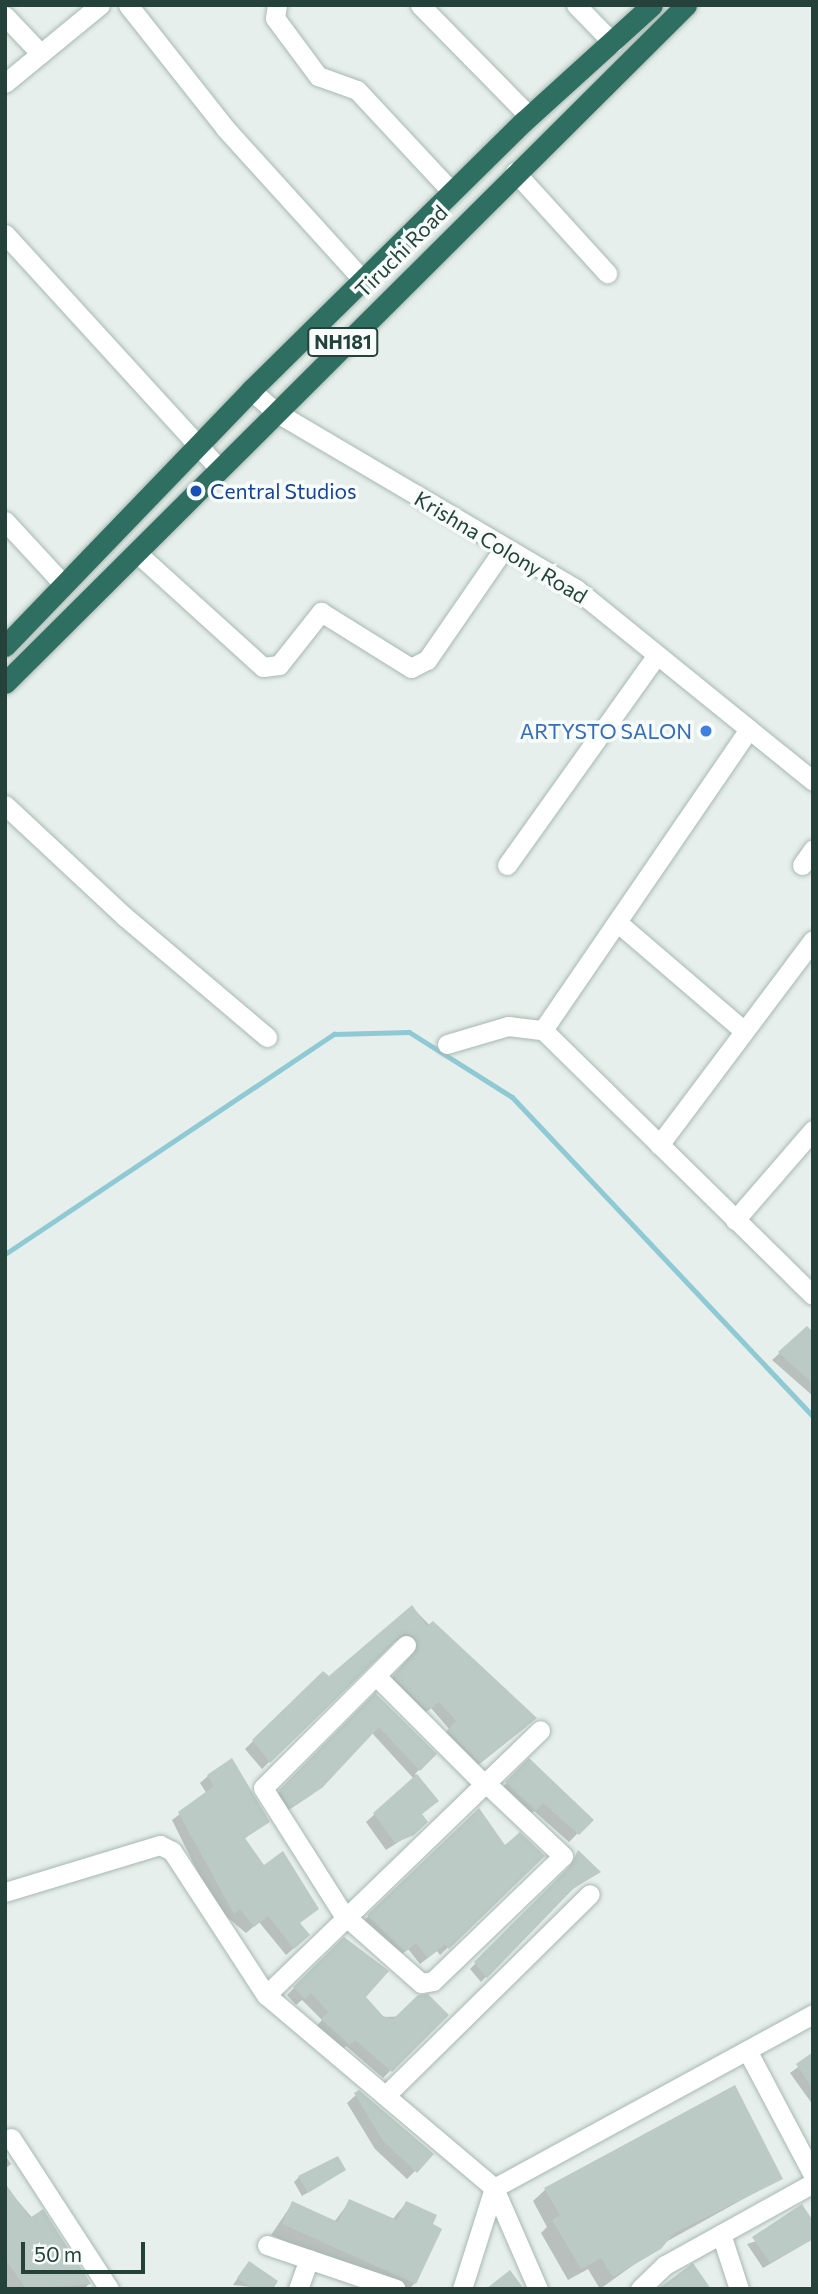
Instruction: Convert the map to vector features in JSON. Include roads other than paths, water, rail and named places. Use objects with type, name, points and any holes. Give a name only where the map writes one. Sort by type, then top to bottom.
[{"type":"highway","name":"Tiruchi Road","points":[[5,683],[274,411],[686,5]]},
{"type":"highway","name":"NH181","points":[[5,646],[251,390],[533,113],[613,43],[648,7]]},
{"type":"highway","points":[[555,94],[574,114]]},
{"type":"highway","points":[[533,113],[557,131]]},
{"type":"street","points":[[5,83],[100,5]]},
{"type":"street","points":[[128,5],[225,128],[363,280]]},
{"type":"street","points":[[277,5],[275,18],[318,75],[357,90],[452,192]]},
{"type":"street","points":[[420,5],[533,113]]},
{"type":"street","points":[[576,5],[613,43]]},
{"type":"street","points":[[5,16],[41,54]]},
{"type":"street","points":[[515,172],[607,273]]},
{"type":"street","points":[[5,234],[219,468]]},
{"type":"street","name":"Krishna Colony Road","points":[[251,390],[274,411],[576,589],[813,780]]},
{"type":"street","points":[[5,521],[64,585]]},
{"type":"street","points":[[136,552],[263,667],[279,666],[321,612],[411,667],[427,660],[505,547]]},
{"type":"street","points":[[508,865],[657,654]]},
{"type":"street","points":[[543,1030],[749,729]]},
{"type":"street","points":[[5,805],[267,1037]]},
{"type":"street","points":[[617,922],[744,1031]]},
{"type":"street","points":[[659,1144],[813,940]]},
{"type":"street","points":[[447,1044],[508,1026],[543,1030],[813,1295]]},
{"type":"street","points":[[735,1220],[813,1130]]},
{"type":"street","points":[[376,1676],[563,1856],[432,1981],[421,1983],[343,1914],[263,1788],[407,1645]]},
{"type":"street","points":[[266,1995],[343,1914],[540,1730]]},
{"type":"street","points":[[5,1892],[160,1845],[181,1859],[266,1995],[494,2188],[538,2289]]},
{"type":"street","points":[[386,2095],[590,1894]]},
{"type":"street","points":[[462,2289],[494,2188],[748,2052],[813,2014]]},
{"type":"street","points":[[748,2052],[813,2175]]},
{"type":"street","points":[[11,2138],[110,2289]]},
{"type":"street","points":[[645,2287],[721,2234],[813,2183]]},
{"type":"street","points":[[721,2234],[738,2289]]},
{"type":"street","points":[[267,2245],[396,2289]]},
{"type":"street","points":[[298,2289],[309,2259]]},
{"type":"waterway","points":[[5,1254],[334,1034],[409,1032],[512,1097],[813,1416]]},
{"type":"place","name":"Central Studios","points":[[196,491]]},
{"type":"place","name":"ARTYSTO SALON","points":[[706,731]]}]
